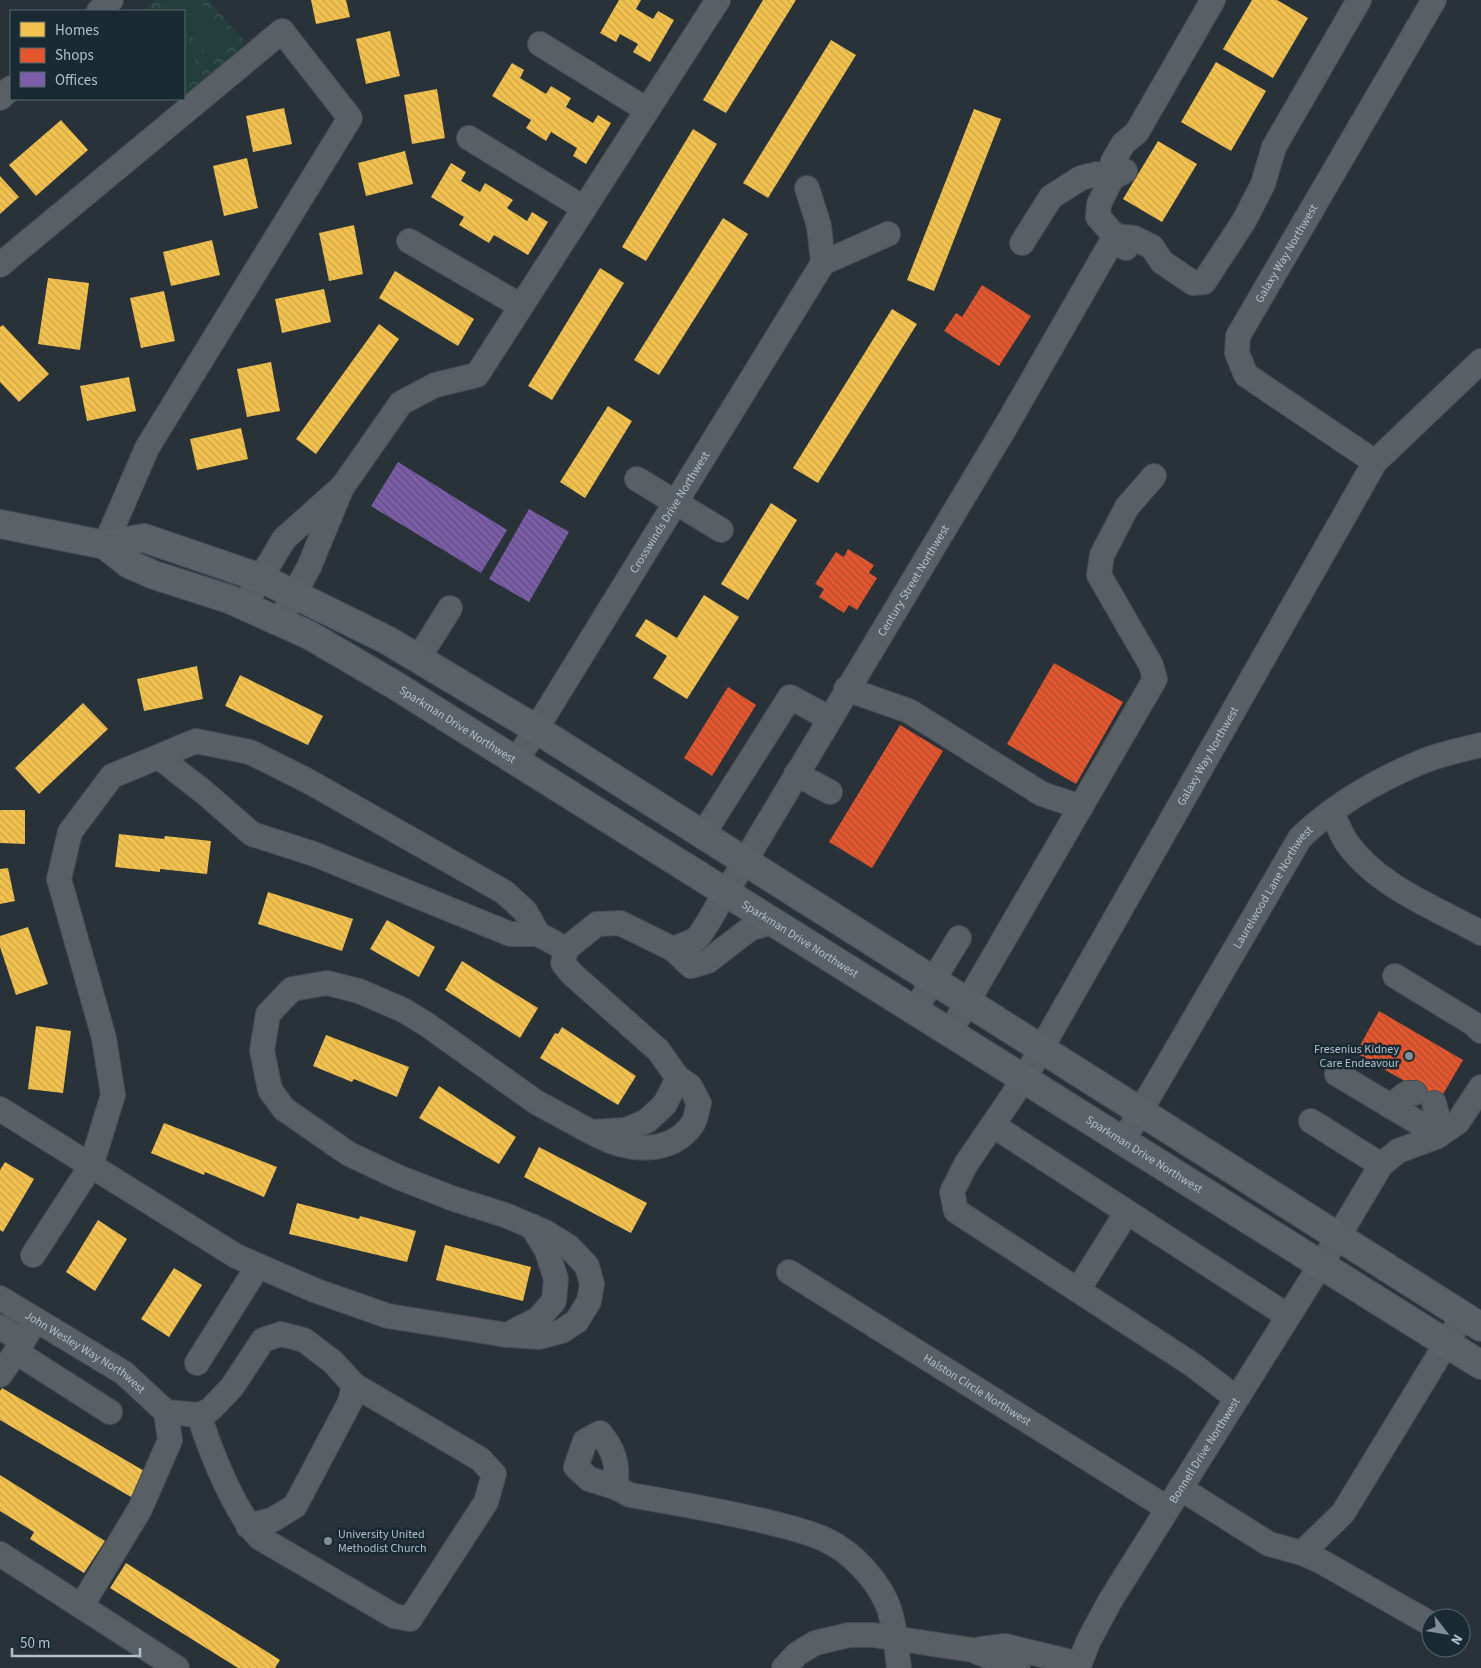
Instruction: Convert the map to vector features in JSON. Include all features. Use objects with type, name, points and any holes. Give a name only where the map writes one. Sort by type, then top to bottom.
[{"type":"main road","name":"Sparkman Drive Northwest","points":[[0,524],[105,545],[144,538],[260,578],[293,596],[387,640],[536,729],[743,862],[1472,1322]]},
{"type":"main road","name":"Sparkman Drive Northwest","points":[[105,545],[130,564],[244,606],[308,636],[394,684],[1481,1365]]},
{"type":"street","points":[[99,10],[111,0]]},
{"type":"street","points":[[1213,0],[1137,132],[1123,144],[1113,161],[1112,178],[1099,204],[1098,217],[1115,236],[1134,238],[1152,247],[1162,262],[1193,283],[1204,282],[1244,221],[1263,184],[1274,147],[1359,0]]},
{"type":"street","name":"Galaxy Way Northwest","points":[[1375,462],[1246,374],[1237,353],[1238,336],[1434,0]]},
{"type":"street","points":[[279,622],[309,567],[343,486],[401,403],[435,384],[477,375],[647,110],[712,2]]},
{"type":"street","points":[[0,265],[282,31],[350,118],[147,448],[105,545]]},
{"type":"street","points":[[540,44],[647,110]]},
{"type":"street","points":[[0,98],[10,89]]},
{"type":"street","points":[[469,138],[584,208]]},
{"type":"street","points":[[1022,243],[1051,197],[1081,178],[1097,174],[1112,178]]},
{"type":"street","points":[[807,188],[819,226],[823,263],[888,234]]},
{"type":"street","name":"Century Street Northwest","points":[[673,949],[695,939],[707,925],[714,909],[727,891],[1115,236]]},
{"type":"street","points":[[409,241],[521,306]]},
{"type":"street","name":"Crosswinds Drive Northwest","points":[[517,760],[823,263]]},
{"type":"street","name":"Galaxy Way Northwest","points":[[1236,1398],[1193,1365],[956,1210],[952,1192],[966,1164],[994,1126],[1041,1050],[1375,462],[1481,361]]},
{"type":"street","points":[[950,1032],[1156,680],[1151,665],[1099,574],[1102,555],[1126,507],[1154,476]]},
{"type":"street","points":[[637,479],[721,530]]},
{"type":"street","points":[[244,606],[284,539],[343,486]]},
{"type":"street","points":[[418,659],[450,608]]},
{"type":"street","points":[[846,690],[909,711],[1042,794],[1081,807]]},
{"type":"street","points":[[702,836],[790,697],[829,718]]},
{"type":"street","points":[[32,1255],[91,1166],[113,1095],[104,1038],[59,879],[70,832],[112,776],[196,741],[250,752],[308,781],[504,892],[525,911],[538,934]]},
{"type":"street","name":"Laurelwood Lane Northwest","points":[[1123,1141],[1300,838],[1315,823],[1352,798],[1423,761],[1481,745]]},
{"type":"street","points":[[159,757],[205,793],[252,834],[314,854],[510,934],[538,934],[566,949]]},
{"type":"street","points":[[796,774],[830,792]]},
{"type":"street","points":[[1332,812],[1345,839],[1364,861],[1388,883],[1481,933]]},
{"type":"street","points":[[0,1110],[236,1256],[314,1290],[388,1316],[507,1335],[540,1337],[562,1331],[577,1321],[589,1301],[592,1284],[587,1266],[568,1246],[532,1226],[398,1177],[349,1154],[284,1109],[270,1090],[262,1050],[268,1014],[292,989],[327,983],[359,991],[403,1010],[426,1024],[536,1102],[614,1144],[640,1149],[671,1143],[693,1124],[699,1102],[690,1086],[678,1078],[658,1050],[572,974],[563,963],[566,949],[597,924],[620,923],[673,949],[691,966],[708,961],[751,928],[775,922]]},
{"type":"street","points":[[916,1010],[959,938]]},
{"type":"street","points":[[1395,976],[1474,1024],[1481,1031]]},
{"type":"street","points":[[1337,1074],[1436,1134]]},
{"type":"street","points":[[591,1132],[626,1130],[647,1121],[665,1104],[678,1078]]},
{"type":"street","points":[[1311,1121],[1381,1165],[1398,1151],[1458,1122],[1481,1087]]},
{"type":"street","points":[[1390,1106],[1407,1093],[1425,1098],[1438,1118],[1436,1134]]},
{"type":"street","points":[[994,1126],[1288,1316]]},
{"type":"street","name":"Bonnell Drive Northwest","points":[[1079,1666],[1110,1601],[1321,1265],[1381,1165]]},
{"type":"street","points":[[1078,1290],[1127,1212]]},
{"type":"street","points":[[507,1335],[538,1319],[554,1301],[556,1279],[547,1250],[532,1226]]},
{"type":"street","points":[[197,1363],[258,1266]]},
{"type":"street","name":"Halston Circle Northwest","points":[[789,1272],[1167,1508]]},
{"type":"street","name":"John Wesley Way Northwest","points":[[0,1298],[124,1373],[166,1412]]},
{"type":"street","points":[[0,1375],[36,1320]]},
{"type":"street","points":[[1302,1553],[1343,1513],[1447,1344],[1472,1322]]},
{"type":"street","points":[[0,1327],[20,1346],[110,1412]]},
{"type":"street","points":[[82,1605],[140,1509],[170,1440],[166,1412],[199,1415],[210,1410],[232,1387],[263,1340],[280,1334],[304,1340],[332,1362],[354,1385],[480,1459],[494,1474],[486,1502],[410,1619],[394,1616],[260,1538],[248,1526],[219,1468],[199,1415]]},
{"type":"street","points":[[248,1526],[272,1520],[295,1506],[350,1402],[354,1385]]},
{"type":"street","points":[[615,1487],[630,1494],[742,1516],[798,1530],[826,1540],[862,1567],[877,1585],[894,1624],[899,1668]]},
{"type":"street","points":[[1180,1488],[1269,1544],[1302,1553],[1322,1562],[1421,1618]]},
{"type":"street","points":[[0,1554],[82,1605],[177,1668]]},
{"type":"street","points":[[784,1668],[797,1654],[815,1644],[832,1638],[850,1635],[895,1638],[972,1650],[1018,1668]]},
{"type":"street","points":[[972,1650],[1004,1646],[1079,1666]]},
{"type":"green space","points":[[155,0],[208,0],[246,43],[185,96],[185,10],[143,10]]},
{"type":"green space","points":[[177,0],[197,0],[229,37],[208,55],[185,29],[185,10],[167,9]]},
{"type":"green space","points":[[185,49],[197,63],[185,74]]},
{"type":"building: Homes","points":[[311,0],[346,0],[350,17],[316,24]]},
{"type":"building: Homes","points":[[619,0],[641,0],[636,9],[653,19],[658,11],[674,20],[650,62],[633,52],[638,44],[620,34],[616,42],[600,33]]},
{"type":"building: Homes","points":[[763,0],[796,0],[726,113],[703,100]]},
{"type":"building: Homes","points":[[1252,0],[1277,0],[1308,18],[1273,78],[1223,49]]},
{"type":"building: Homes","points":[[390,31],[400,76],[366,84],[356,39]]},
{"type":"building: Homes","points":[[831,40],[856,55],[768,198],[743,183]]},
{"type":"building: Homes","points":[[1216,62],[1266,91],[1231,151],[1181,122]]},
{"type":"building: Homes","points":[[512,63],[524,70],[520,78],[546,94],[551,86],[571,98],[566,107],[593,123],[598,115],[611,123],[586,164],[573,156],[577,148],[551,132],[546,141],[526,128],[531,120],[492,96]]},
{"type":"building: Homes","points":[[437,89],[445,138],[412,144],[404,95]]},
{"type":"building: Homes","points":[[284,108],[292,144],[253,152],[246,116]]},
{"type":"building: Homes","points":[[974,109],[1001,119],[934,291],[907,280]]},
{"type":"building: Homes","points":[[61,120],[88,150],[36,196],[9,165]]},
{"type":"building: Homes","points":[[693,129],[717,144],[646,261],[622,247]]},
{"type":"building: Homes","points":[[1158,141],[1197,164],[1162,222],[1123,199]]},
{"type":"building: Homes","points":[[405,151],[413,184],[366,196],[358,163]]},
{"type":"building: Homes","points":[[247,158],[258,208],[224,216],[213,166]]},
{"type":"building: Homes","points":[[451,163],[466,172],[461,181],[480,192],[485,183],[513,200],[507,208],[527,221],[532,212],[548,222],[528,255],[494,235],[489,243],[459,225],[464,217],[431,197]]},
{"type":"building: Homes","points":[[0,176],[19,197],[0,214]]},
{"type":"building: Homes","points":[[723,218],[748,234],[659,375],[634,360]]},
{"type":"building: Homes","points":[[354,225],[363,274],[329,281],[319,233]]},
{"type":"building: Homes","points":[[212,240],[220,275],[171,286],[163,252]]},
{"type":"building: Homes","points":[[600,268],[624,283],[552,400],[528,386]]},
{"type":"building: Homes","points":[[395,271],[474,319],[458,346],[379,298]]},
{"type":"building: Homes","points":[[48,278],[89,283],[80,350],[38,344]]},
{"type":"building: Homes","points":[[324,289],[331,322],[282,333],[275,299]]},
{"type":"building: Homes","points":[[164,291],[175,341],[141,348],[130,298]]},
{"type":"building: Homes","points":[[892,309],[917,324],[818,483],[793,468]]},
{"type":"building: Homes","points":[[379,324],[399,339],[316,454],[296,439]]},
{"type":"building: Homes","points":[[3,325],[49,374],[19,402],[0,382],[0,327]]},
{"type":"building: Homes","points":[[271,362],[280,411],[247,417],[237,369]]},
{"type":"building: Homes","points":[[129,377],[136,411],[87,421],[80,386]]},
{"type":"building: Homes","points":[[608,406],[632,421],[585,498],[560,482]]},
{"type":"building: Homes","points":[[241,428],[248,459],[197,470],[190,439]]},
{"type":"building: Homes","points":[[771,503],[797,520],[748,600],[721,584]]},
{"type":"building: Homes","points":[[704,595],[739,617],[687,699],[653,678],[667,656],[635,636],[646,619],[677,638]]},
{"type":"building: Homes","points":[[197,666],[203,699],[144,711],[137,679]]},
{"type":"building: Homes","points":[[240,675],[323,716],[308,745],[225,706]]},
{"type":"building: Homes","points":[[83,703],[108,729],[39,794],[15,768]]},
{"type":"building: Homes","points":[[0,810],[25,810],[25,844],[0,843]]},
{"type":"building: Homes","points":[[119,834],[164,839],[165,836],[211,841],[207,874],[160,869],[160,872],[115,867]]},
{"type":"building: Homes","points":[[8,868],[15,901],[0,904],[0,869]]},
{"type":"building: Homes","points":[[268,892],[353,919],[342,951],[258,924]]},
{"type":"building: Homes","points":[[387,920],[435,947],[419,977],[370,949]]},
{"type":"building: Homes","points":[[28,927],[48,984],[16,995],[0,947],[0,936]]},
{"type":"building: Homes","points":[[462,961],[538,1008],[520,1038],[445,990]]},
{"type":"building: Homes","points":[[36,1026],[71,1031],[63,1093],[28,1089]]},
{"type":"building: Homes","points":[[562,1027],[636,1076],[618,1105],[540,1058],[555,1033],[558,1034]]},
{"type":"building: Homes","points":[[326,1035],[409,1067],[397,1097],[354,1079],[352,1082],[313,1066]]},
{"type":"building: Homes","points":[[439,1086],[516,1137],[499,1164],[419,1118]]},
{"type":"building: Homes","points":[[164,1123],[277,1167],[264,1197],[205,1172],[204,1175],[151,1153]]},
{"type":"building: Homes","points":[[539,1147],[647,1203],[631,1233],[524,1177]]},
{"type":"building: Homes","points":[[5,1162],[34,1179],[3,1232],[0,1230],[0,1170]]},
{"type":"building: Homes","points":[[297,1203],[359,1219],[360,1216],[416,1231],[407,1262],[289,1234]]},
{"type":"building: Homes","points":[[98,1220],[127,1239],[95,1291],[66,1272]]},
{"type":"building: Homes","points":[[445,1245],[531,1267],[523,1301],[436,1280]]},
{"type":"building: Homes","points":[[174,1268],[202,1285],[169,1337],[141,1319]]},
{"type":"building: Homes","points":[[2,1388],[146,1472],[131,1497],[0,1420],[0,1391]]},
{"type":"building: Homes","points":[[0,1475],[105,1541],[84,1573],[30,1539],[34,1532],[0,1511]]},
{"type":"building: Homes","points":[[126,1563],[280,1660],[275,1668],[238,1668],[110,1588]]},
{"type":"building: Shops","points":[[982,285],[1031,316],[999,366],[944,331],[956,313],[962,317]]},
{"type":"building: Shops","points":[[848,549],[874,565],[869,573],[877,578],[857,610],[849,605],[844,613],[819,597],[824,589],[815,584],[836,552],[844,557]]},
{"type":"building: Shops","points":[[1054,663],[1123,702],[1076,784],[1007,744]]},
{"type":"building: Shops","points":[[728,687],[756,705],[712,776],[684,758]]},
{"type":"building: Shops","points":[[900,725],[943,751],[872,868],[829,842]]},
{"type":"building: Shops","name":"Fresenius Kidney Care Endeavour","points":[[1379,1011],[1463,1060],[1439,1101],[1356,1053]]},
{"type":"building: Offices","points":[[398,462],[507,530],[481,573],[371,506]]},
{"type":"building: Offices","points":[[529,509],[569,532],[529,602],[489,579]]},
{"type":"place","name":"Fresenius Kidney Care Endeavour","points":[[1409,1056]]},
{"type":"place","name":"University United Methodist Church","points":[[328,1541]]}]
